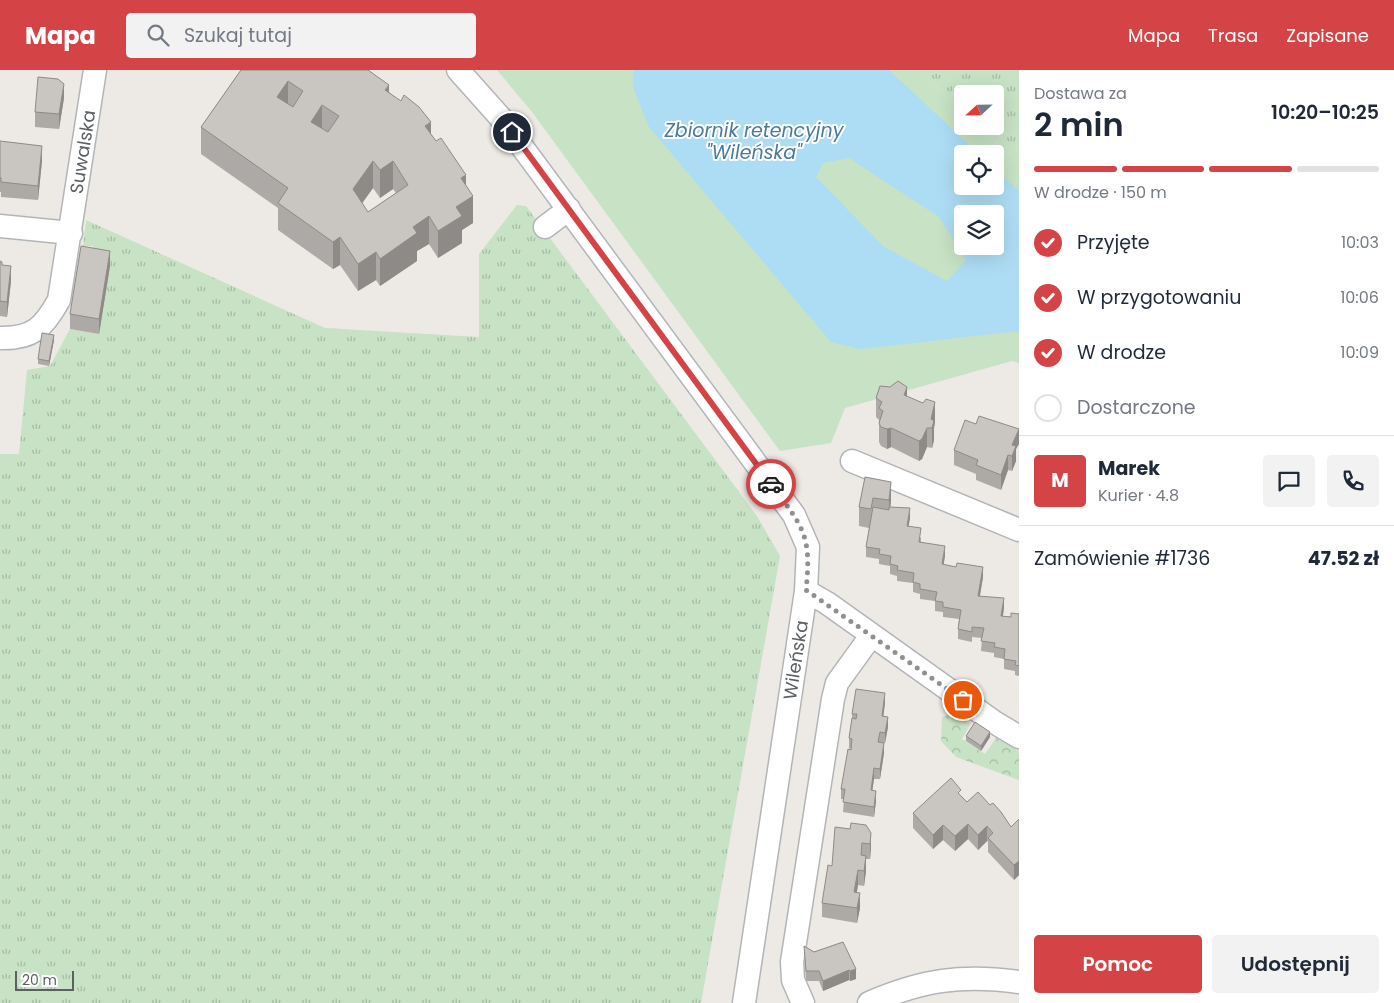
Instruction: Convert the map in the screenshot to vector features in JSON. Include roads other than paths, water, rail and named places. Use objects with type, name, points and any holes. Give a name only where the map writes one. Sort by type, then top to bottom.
[{"type":"street","name":"Suwalska","points":[[0,338],[13,338],[31,334],[48,321],[59,300],[95,70]]},
{"type":"street","name":"Wileńska","points":[[458,70],[500,117],[570,209],[794,515],[808,547],[806,590],[744,1003]]},
{"type":"street","points":[[545,227],[570,209]]},
{"type":"street","points":[[0,226],[71,233]]},
{"type":"street","points":[[852,462],[1019,530]]},
{"type":"street","points":[[806,590],[1019,737]]},
{"type":"street","points":[[803,1003],[793,980],[792,962],[833,700],[837,683],[871,636]]},
{"type":"street","points":[[869,1003],[900,990],[935,981],[983,977],[1019,982]]},
{"type":"water","name":"Zbiornik retencyjny \"Wileńska\"","points":[[634,70],[889,70],[954,131],[954,135],[959,135],[969,145],[954,145],[954,195],[1004,195],[1004,177],[1019,191],[1019,331],[861,349],[831,342],[649,127],[633,87]],"holes":[[[849,158],[939,217],[954,241],[954,205],[1004,205],[1004,255],[963,255],[966,260],[947,281],[884,247],[816,177],[823,163]]]}]
